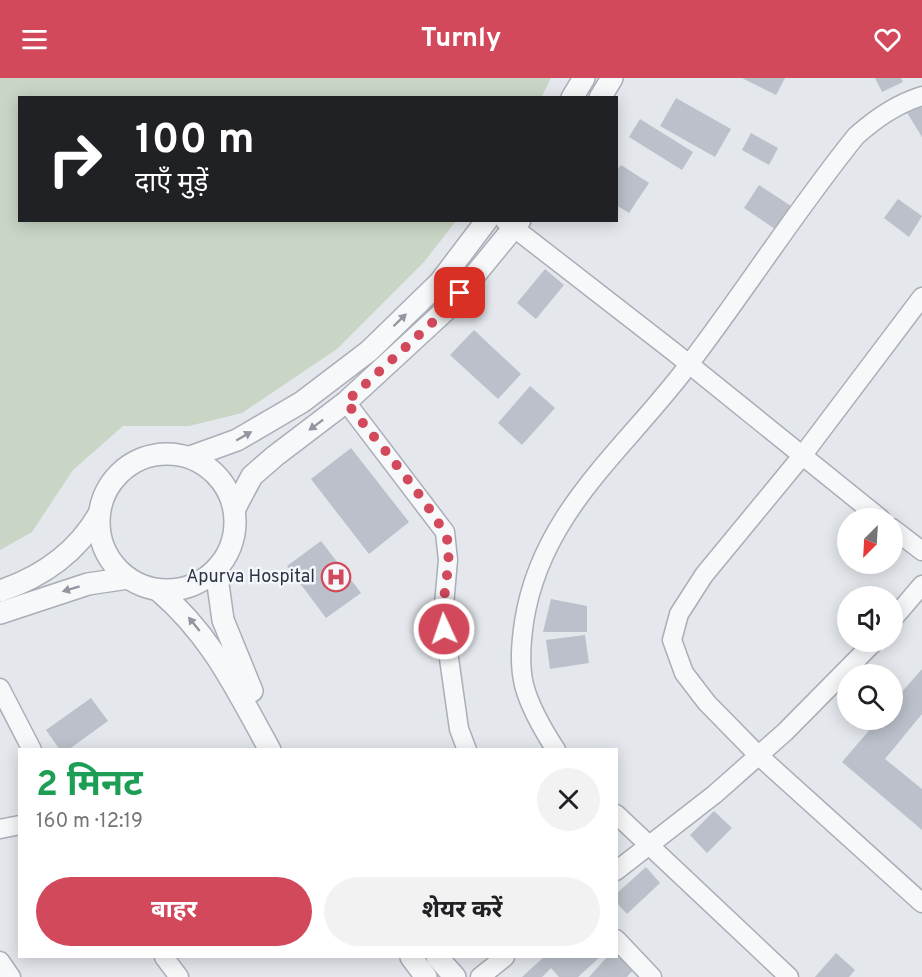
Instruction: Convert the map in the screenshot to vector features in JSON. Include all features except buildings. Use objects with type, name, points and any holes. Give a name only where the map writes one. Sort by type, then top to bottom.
[{"type":"street","points":[[573,96],[584,78]]},
{"type":"street","points":[[601,96],[612,78]]},
{"type":"street","points":[[555,748],[533,708],[521,666],[520,646],[535,572],[548,543],[572,506],[689,365],[856,136],[879,116],[905,101],[922,96]]},
{"type":"street","points":[[190,457],[237,441],[302,402],[369,351],[440,282],[485,222]]},
{"type":"street","points":[[235,508],[252,476],[274,456],[346,402],[447,309],[513,223],[867,508]]},
{"type":"street","points":[[922,297],[802,456],[688,597],[679,614],[672,640],[675,654],[692,685],[758,755],[922,903]]},
{"type":"street","points":[[346,402],[445,532],[448,560],[442,616],[459,729],[466,748]]},
{"type":"street","points":[[0,591],[30,581],[65,556],[92,526],[99,514],[105,494],[116,477],[131,464],[150,456],[170,453],[190,457],[206,465],[219,477],[229,491],[235,508],[236,530],[229,552],[216,570],[199,582],[179,589],[158,590]]},
{"type":"street","points":[[99,514],[99,526],[105,550],[115,565],[128,578],[158,590],[185,613],[202,633],[223,665],[269,748]]},
{"type":"street","points":[[903,536],[922,551]]},
{"type":"street","points":[[216,570],[223,620],[239,664],[283,748]]},
{"type":"street","points":[[0,613],[88,584],[128,578]]},
{"type":"street","points":[[903,607],[922,585]]},
{"type":"street","points":[[618,870],[649,847],[758,755],[818,701],[865,652]]},
{"type":"street","points":[[0,688],[31,748]]},
{"type":"street","points":[[618,816],[789,977]]},
{"type":"street","points":[[0,829],[18,825]]},
{"type":"street","points":[[618,941],[652,977]]},
{"type":"street","points":[[165,958],[178,977]]},
{"type":"street","points":[[412,958],[426,977]]},
{"type":"street","points":[[438,958],[455,977]]},
{"type":"street","points":[[480,977],[504,958]]},
{"type":"street","points":[[0,961],[11,977]]},
{"type":"green space","points":[[0,78],[551,78],[542,96],[18,96],[18,222],[455,222],[424,262],[337,349],[242,413],[189,426],[123,426],[73,470],[32,532],[0,550]]},
{"type":"place","name":"Apurva Hospital","points":[[336,577]]},
{"type":"route","points":[[444,629],[442,616],[448,560],[448,541],[445,532],[346,402],[447,309],[460,293]]}]
